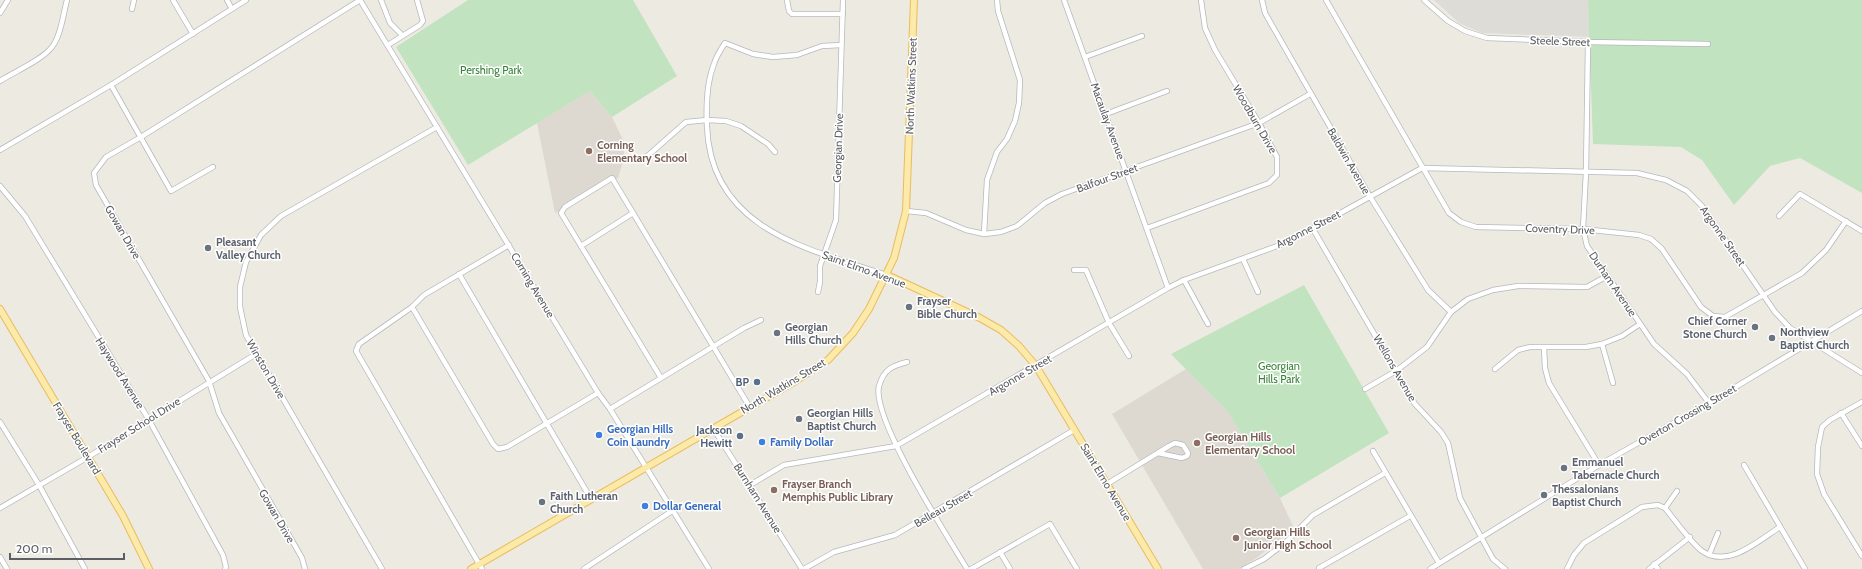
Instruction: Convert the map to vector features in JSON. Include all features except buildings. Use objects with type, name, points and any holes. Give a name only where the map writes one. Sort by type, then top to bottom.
[{"type":"main road","name":"North Watkins Street","points":[[471,569],[481,566],[645,467],[749,406],[797,380],[828,360],[853,333],[869,309],[887,275],[894,258],[906,211],[914,0]]},
{"type":"main road","name":"Saint Elmo Avenue","points":[[887,275],[980,318],[1001,330],[1019,346],[1036,366],[1158,569]]},
{"type":"main road","name":"Frayser Boulevard","points":[[0,309],[123,516],[149,569]]},
{"type":"street","points":[[0,13],[8,0]]},
{"type":"street","points":[[0,81],[42,55],[52,47],[58,35],[67,0]]},
{"type":"street","points":[[132,9],[134,0]]},
{"type":"street","points":[[173,0],[194,34]]},
{"type":"street","points":[[227,0],[232,9]]},
{"type":"street","points":[[0,150],[111,85],[246,0]]},
{"type":"street","name":"Corning Avenue","points":[[360,0],[598,393],[610,409],[709,569]]},
{"type":"street","name":"Gowan Drive","points":[[305,569],[302,558],[219,413],[209,381],[96,185],[94,173],[106,158],[360,0]]},
{"type":"street","points":[[381,0],[390,23],[402,35]]},
{"type":"street","points":[[388,45],[420,25],[423,21],[417,0]]},
{"type":"street","points":[[787,0],[789,11],[792,14],[843,14]]},
{"type":"street","name":"Georgian Drive","points":[[818,292],[820,282],[819,269],[836,220],[843,0]]},
{"type":"street","points":[[984,234],[987,180],[997,152],[1007,139],[1015,121],[1019,104],[1020,80],[998,11],[996,0]]},
{"type":"street","name":"Macaulay Avenue","points":[[1064,0],[1168,288]]},
{"type":"street","name":"Woodburn Drive","points":[[1147,228],[1269,183],[1277,175],[1277,157],[1259,123],[1214,50],[1205,28],[1200,0]]},
{"type":"street","name":"Baldwin Avenue","points":[[1262,0],[1265,13],[1369,195],[1428,290],[1451,312]]},
{"type":"street","name":"Coventry Drive","points":[[1326,0],[1449,213],[1461,222],[1476,227],[1583,229],[1639,235],[1651,239],[1662,249],[1701,307],[1713,316],[1726,317],[1802,273],[1826,250],[1846,222]]},
{"type":"street","name":"Steele Street","points":[[1424,0],[1448,21],[1465,31],[1487,38],[1588,42],[1708,44]]},
{"type":"street","points":[[1085,57],[1142,36]]},
{"type":"street","name":"Saint Elmo Avenue","points":[[841,45],[822,46],[797,55],[773,57],[753,54],[725,42],[714,64],[708,90],[708,147],[716,175],[731,199],[749,217],[771,232],[823,255],[887,275]]},
{"type":"street","name":"Durham Avenue","points":[[1588,42],[1586,172],[1583,229],[1587,246],[1654,344],[1688,374],[1709,403]]},
{"type":"street","points":[[111,85],[171,191],[213,167]]},
{"type":"street","points":[[1106,114],[1168,92]]},
{"type":"street","name":"Balfour Street","points":[[906,211],[926,213],[966,230],[984,234],[1001,232],[1016,226],[1045,203],[1062,194],[1259,123],[1310,94]]},
{"type":"street","points":[[644,159],[686,122],[707,120],[726,121],[742,126],[768,144],[775,152]]},
{"type":"street","name":"Winston Drive","points":[[382,569],[246,335],[240,306],[240,287],[246,262],[261,235],[282,216],[437,127]]},
{"type":"street","name":"Argonne Street","points":[[750,485],[784,465],[896,446],[1168,288],[1184,280],[1288,242],[1369,195],[1422,168],[1636,173],[1666,180],[1687,191],[1702,206],[1775,312],[1790,328],[1862,373]]},
{"type":"street","points":[[661,378],[561,213],[565,207],[612,178],[749,406]]},
{"type":"street","name":"Haywood Avenue","points":[[0,186],[24,216],[148,420],[223,556],[226,568]]},
{"type":"street","points":[[1779,216],[1800,194],[1862,231]]},
{"type":"street","points":[[581,246],[633,213]]},
{"type":"street","name":"Wellons Avenue","points":[[1312,229],[1415,404],[1441,432],[1448,443],[1460,498],[1493,559],[1505,569]]},
{"type":"street","points":[[481,566],[356,351],[359,344],[412,307],[424,295],[509,245]]},
{"type":"street","points":[[1243,259],[1258,292]]},
{"type":"street","points":[[1074,270],[1086,270],[1109,323],[1128,356]]},
{"type":"street","points":[[459,274],[591,499]]},
{"type":"street","points":[[1365,389],[1396,371],[1427,347],[1451,312],[1468,299],[1493,290],[1518,286],[1587,287],[1607,276]]},
{"type":"street","points":[[1184,280],[1208,324]]},
{"type":"street","points":[[412,307],[493,444],[498,449],[507,447],[598,393]]},
{"type":"street","name":"Overton Crossing Street","points":[[1430,569],[1599,465],[1709,403],[1862,311]]},
{"type":"street","points":[[610,409],[744,328],[761,320]]},
{"type":"street","points":[[1495,369],[1518,350],[1530,347],[1586,347],[1602,344],[1622,336],[1640,324]]},
{"type":"street","points":[[1602,344],[1613,383]]},
{"type":"street","points":[[1544,348],[1545,368],[1549,383],[1599,465]]},
{"type":"street","name":"Frayser School Drive","points":[[0,508],[88,457],[209,381],[256,354]]},
{"type":"street","points":[[907,362],[891,366],[884,373],[879,387],[879,403],[896,446],[967,569]]},
{"type":"street","points":[[1862,402],[1830,420],[1822,428],[1818,447],[1817,474],[1824,494],[1862,556]]},
{"type":"street","points":[[1841,413],[1862,446]]},
{"type":"street","points":[[0,422],[38,485],[85,569]]},
{"type":"street","name":"Burnham Avenue","points":[[713,428],[803,569]]},
{"type":"street","name":"Belleau Street","points":[[803,569],[834,552],[895,535],[1074,430]]},
{"type":"street","points":[[1107,484],[1169,446],[1179,443],[1183,445],[1188,453],[1187,456],[1182,458],[1158,453]]},
{"type":"street","points":[[1373,451],[1439,563]]},
{"type":"street","points":[[1744,465],[1805,569]]},
{"type":"street","points":[[1244,569],[1264,559],[1286,543],[1313,515],[1385,473]]},
{"type":"street","points":[[1665,508],[1677,491]]},
{"type":"street","points":[[1566,569],[1574,555],[1584,543],[1642,507],[1658,505],[1665,508],[1700,550],[1710,555],[1725,557],[1738,553],[1780,527]]},
{"type":"street","points":[[584,569],[672,511]]},
{"type":"street","points":[[1319,568],[1410,516]]},
{"type":"street","points":[[971,569],[1050,524],[1077,569]]},
{"type":"street","points":[[1710,555],[1718,533]]},
{"type":"street","points":[[1649,569],[1690,537]]},
{"type":"street","points":[[1000,552],[1010,569]]},
{"type":"street","points":[[0,557],[7,569]]},
{"type":"street","points":[[1654,564],[1658,569]]},
{"type":"shaded area","points":[[1434,0],[1588,0],[1590,37],[1482,33],[1459,23]]},
{"type":"shaded area","points":[[590,91],[612,117],[624,142],[624,158],[618,178],[555,213],[537,123]]},
{"type":"shaded area","points":[[1186,369],[1228,412],[1280,498],[1293,526],[1288,533],[1258,557],[1239,569],[1203,569],[1112,414]]},
{"type":"green space","name":"Pershing Park","points":[[468,0],[633,0],[677,76],[612,117],[590,91],[468,165],[396,47]]},
{"type":"green space","points":[[1588,0],[1862,0],[1862,193],[1800,158],[1770,166],[1734,205],[1702,160],[1681,147],[1593,144]]},
{"type":"green space","name":"Georgian Hills Park","points":[[1304,285],[1389,433],[1280,498],[1228,412],[1171,354]]},
{"type":"place","name":"Corning Elementary School","points":[[589,151]]},
{"type":"place","name":"Pleasant Valley Church","points":[[208,248]]},
{"type":"place","name":"Frayser Bible Church","points":[[909,307]]},
{"type":"place","name":"Chief Corner Stone Church","points":[[1755,327]]},
{"type":"place","name":"Georgian Hills Church","points":[[777,333]]},
{"type":"place","name":"Northview Baptist Church","points":[[1772,338]]},
{"type":"place","name":"BP","points":[[757,382]]},
{"type":"place","name":"Georgian Hills Baptist Church","points":[[799,419]]},
{"type":"place","name":"Georgian Hills Coin Laundry","points":[[599,435]]},
{"type":"place","name":"Jackson Hewitt","points":[[740,436]]},
{"type":"place","name":"Family Dollar","points":[[762,442]]},
{"type":"place","name":"Georgian Hills Elementary School","points":[[1197,443]]},
{"type":"place","name":"Emmanuel Tabernacle Church","points":[[1564,468]]},
{"type":"place","name":"Frayser Branch Memphis Public Library","points":[[774,490]]},
{"type":"place","name":"Thessalonians Baptist Church","points":[[1544,495]]},
{"type":"place","name":"Faith Lutheran Church","points":[[542,502]]},
{"type":"place","name":"Dollar General","points":[[645,506]]},
{"type":"place","name":"Georgian Hills Junior High School","points":[[1236,538]]}]
